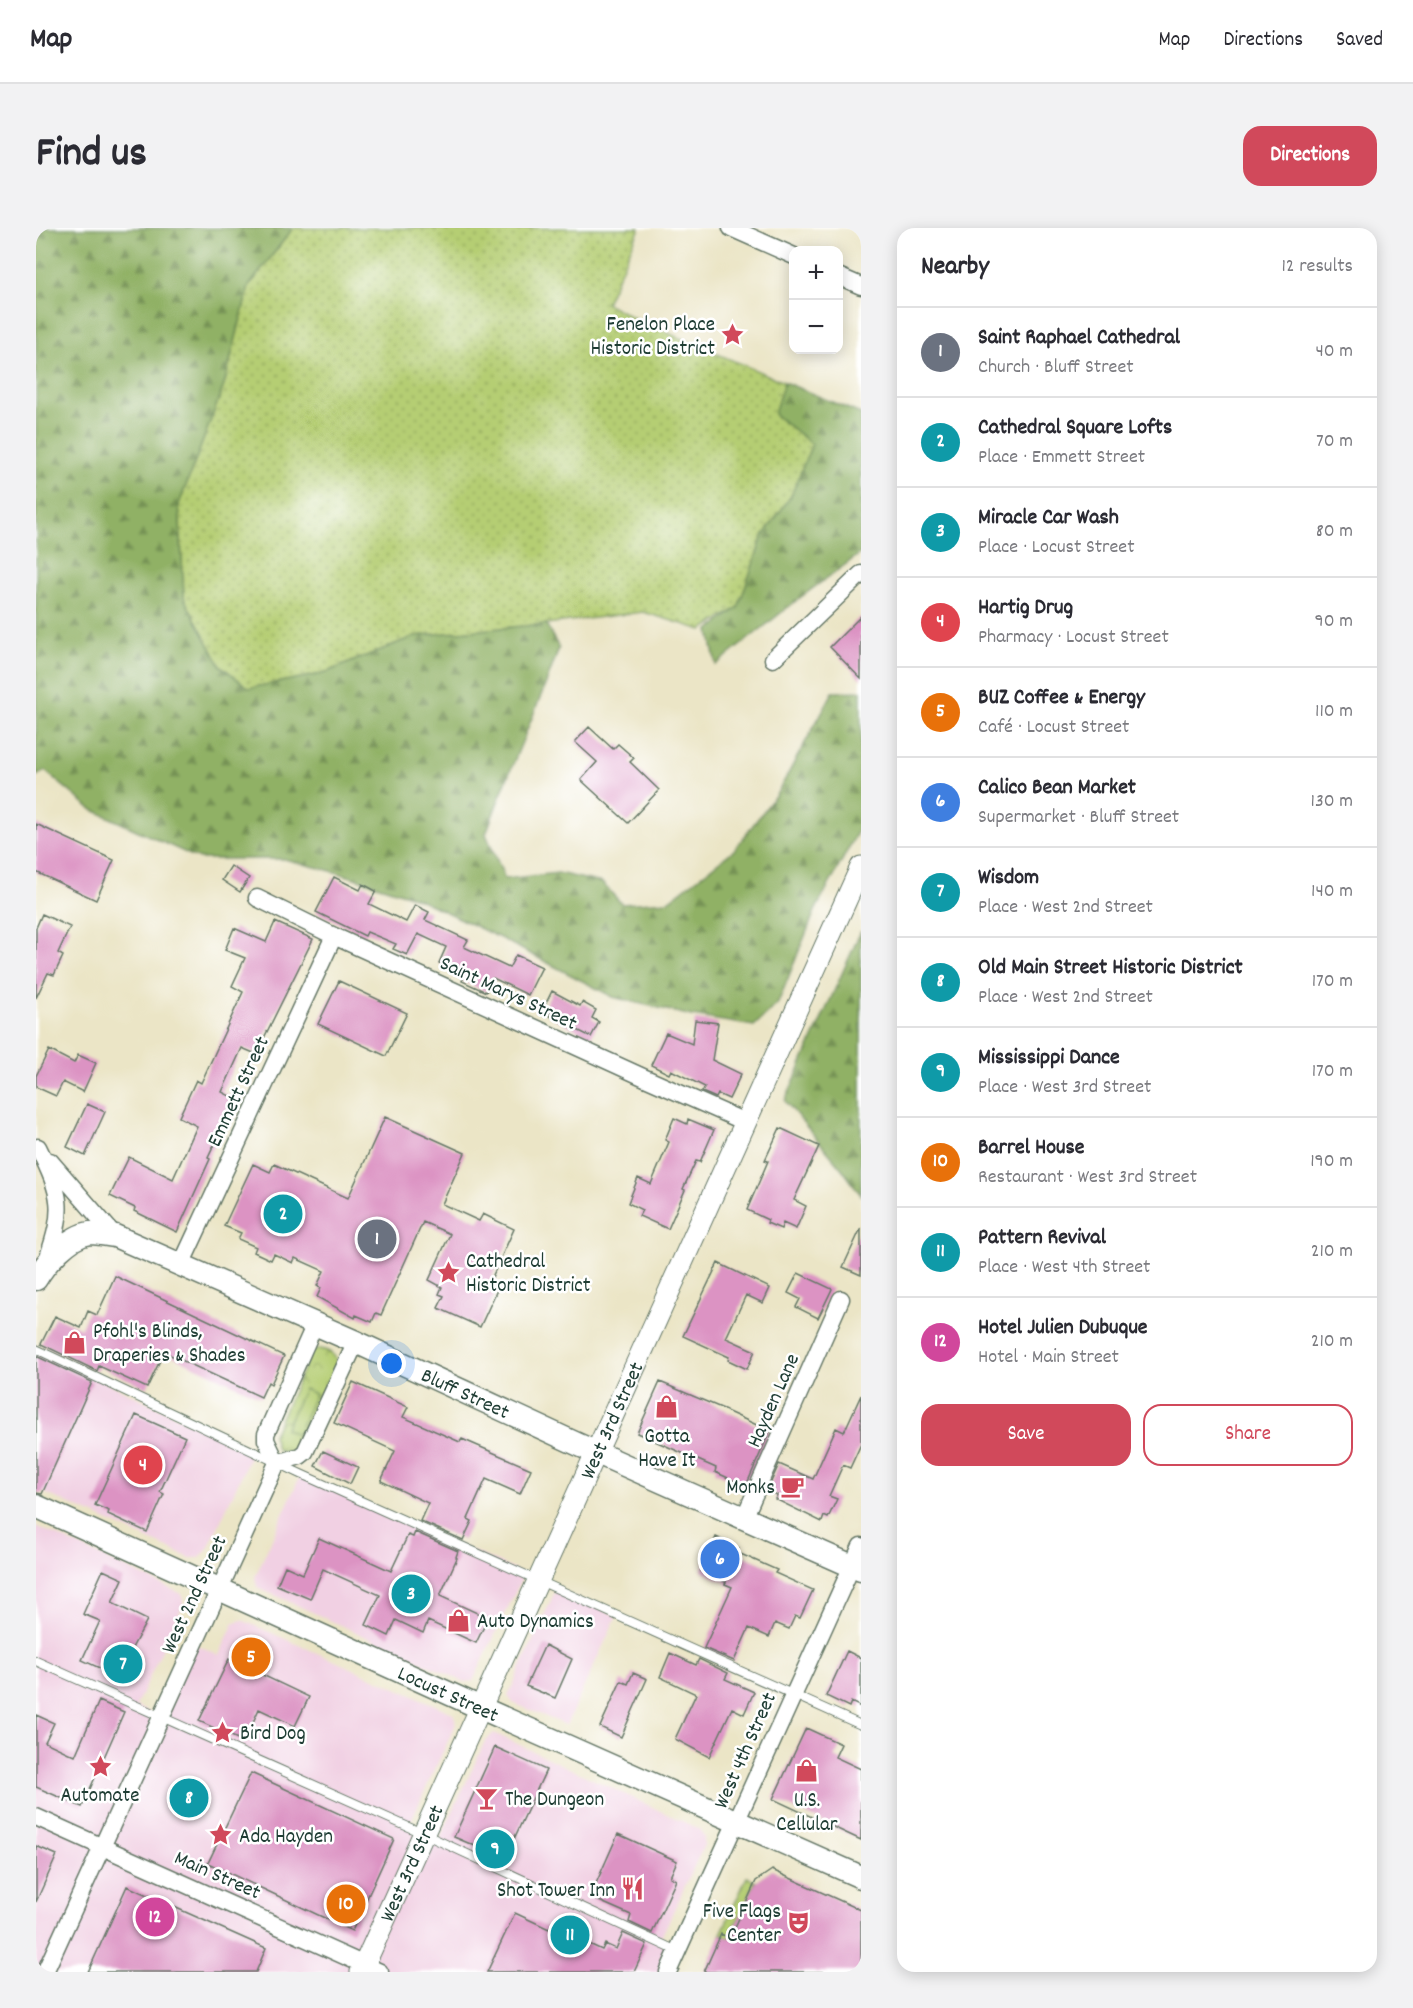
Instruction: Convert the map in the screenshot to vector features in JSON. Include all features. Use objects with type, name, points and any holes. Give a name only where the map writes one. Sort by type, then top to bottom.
[{"type":"main road","points":[[40,1272],[64,1246],[79,1237],[90,1233],[115,1236]]},
{"type":"main road","name":"Bluff Street","points":[[115,1236],[356,1342],[856,1568]]},
{"type":"main road","name":"Locust Street","points":[[36,1506],[861,1877]]},
{"type":"street","points":[[731,228],[789,254]]},
{"type":"street","points":[[843,278],[861,286]]},
{"type":"street","points":[[773,658],[861,573]]},
{"type":"street","name":"West 3rd Street","points":[[369,1970],[424,1834],[861,867]]},
{"type":"street","name":"Saint Marys Street","points":[[257,898],[334,936],[632,1073],[745,1122]]},
{"type":"street","name":"Emmett Street","points":[[181,1264],[334,936]]},
{"type":"street","points":[[37,1146],[51,1172],[58,1192],[60,1208],[58,1230],[40,1272]]},
{"type":"street","name":"Bluff Street","points":[[37,1146],[115,1236]]},
{"type":"street","name":"Hayden Lane","points":[[744,1518],[841,1299]]},
{"type":"street","points":[[315,1324],[266,1434],[266,1440],[278,1463],[300,1456],[305,1452],[356,1342]]},
{"type":"street","name":"West 2nd Street","points":[[45,1972],[278,1463]]},
{"type":"street","name":"West 4th Street","points":[[668,1972],[793,1695],[856,1568],[861,1546]]},
{"type":"street","name":"Main Street","points":[[36,1817],[369,1970]]},
{"type":"lane","points":[[36,1349],[278,1463],[861,1725]]},
{"type":"lane","points":[[36,1661],[424,1834],[677,1951]]},
{"type":"shaded area","points":[[36,1349],[252,1452],[208,1549],[200,1558],[190,1558],[36,1489]]},
{"type":"shaded area","points":[[301,1474],[524,1574],[473,1681],[465,1682],[257,1587],[255,1577]]},
{"type":"shaded area","points":[[36,1526],[182,1594],[183,1605],[136,1706],[161,1718],[195,1644],[219,1655],[233,1625],[242,1620],[453,1713],[455,1726],[408,1827],[439,1841],[485,1741],[494,1733],[699,1829],[704,1836],[704,1845],[659,1942],[677,1951],[668,1972],[36,1972]]},
{"type":"shaded area","points":[[556,1589],[617,1616],[566,1725],[513,1703],[508,1696]]},
{"type":"green space","points":[[43,228],[293,228],[249,286],[224,385],[179,504],[184,598],[220,665],[249,688],[322,674],[415,636],[546,624],[559,648],[486,834],[505,879],[558,873],[602,883],[622,904],[668,901],[734,850],[778,792],[833,692],[861,691],[861,825],[815,911],[778,1003],[754,1026],[692,1016],[613,997],[417,898],[339,873],[284,859],[199,859],[91,809],[45,771],[36,776],[36,245]]},
{"type":"green space","points":[[293,228],[640,228],[606,303],[637,320],[784,382],[774,414],[812,444],[791,496],[763,536],[738,608],[702,630],[643,612],[415,636],[322,674],[249,688],[220,665],[184,598],[179,504],[224,385],[249,286]]},
{"type":"green space","points":[[784,382],[861,414],[861,553],[797,600],[716,665],[709,630],[738,608],[763,536],[791,496],[812,444],[774,414]]},
{"type":"green space","points":[[861,931],[861,1195],[785,1101]]},
{"type":"green space","points":[[319,1349],[331,1353],[338,1363],[299,1449],[288,1453],[280,1452],[277,1450],[273,1435],[311,1352]]},
{"type":"green space","points":[[304,1389],[315,1394],[297,1435],[285,1429]]},
{"type":"green space","points":[[747,1877],[756,1881],[730,1938],[721,1934]]},
{"type":"building","points":[[861,616],[861,679],[830,647]]},
{"type":"building","points":[[589,727],[613,749],[618,744],[634,758],[630,762],[659,790],[628,823],[581,780],[597,762],[575,742]]},
{"type":"building","points":[[36,824],[114,860],[96,900],[36,872]]},
{"type":"building","points":[[231,866],[249,878],[240,892],[222,880]]},
{"type":"building","points":[[334,877],[360,890],[363,884],[376,891],[369,904],[406,922],[415,905],[429,912],[425,920],[468,940],[464,947],[509,968],[516,955],[542,967],[528,995],[493,978],[486,992],[462,981],[465,975],[439,963],[446,947],[418,934],[407,955],[393,949],[396,944],[367,932],[365,936],[316,912]]},
{"type":"building","points":[[42,914],[70,927],[58,953],[63,956],[54,975],[48,973],[36,998],[36,928]]},
{"type":"building","points":[[275,922],[313,939],[256,1054],[242,1048],[222,1092],[236,1099],[177,1232],[134,1211],[135,1208],[110,1196],[129,1157],[173,1179],[197,1126],[179,1117],[196,1080],[201,1083],[243,992],[232,986],[245,958],[225,950],[234,928],[266,942]]},
{"type":"building","points":[[339,981],[407,1013],[386,1056],[318,1024]]},
{"type":"building","points":[[552,991],[580,1006],[582,1002],[596,1010],[592,1018],[599,1022],[591,1037],[548,1015],[550,1012],[543,1009]]},
{"type":"building","points":[[695,1020],[718,1023],[712,1060],[741,1074],[729,1099],[718,1094],[716,1098],[702,1092],[705,1087],[671,1070],[669,1074],[651,1065],[666,1033],[692,1044]]},
{"type":"building","points":[[49,1050],[74,1063],[78,1055],[96,1063],[83,1092],[63,1082],[56,1096],[36,1087],[36,1076]]},
{"type":"building","points":[[87,1104],[105,1112],[85,1156],[67,1147]]},
{"type":"building","points":[[385,1117],[465,1153],[442,1204],[479,1221],[483,1214],[514,1229],[488,1286],[497,1290],[480,1327],[438,1308],[444,1296],[439,1294],[442,1287],[429,1280],[450,1234],[423,1222],[381,1315],[376,1313],[372,1322],[356,1315],[355,1318],[317,1297],[321,1288],[317,1286],[324,1271],[295,1258],[293,1263],[274,1254],[271,1260],[254,1252],[256,1247],[238,1239],[241,1233],[224,1226],[253,1164],[270,1172],[274,1164],[348,1198]]},
{"type":"building","points":[[674,1118],[687,1124],[688,1119],[714,1130],[700,1162],[696,1161],[668,1229],[639,1216],[642,1210],[628,1203],[638,1178],[651,1184],[669,1142],[665,1140]]},
{"type":"building","points":[[780,1128],[819,1146],[794,1200],[806,1206],[796,1229],[783,1223],[781,1229],[747,1210],[768,1161],[765,1160]]},
{"type":"building","points":[[861,1228],[861,1275],[843,1267]]},
{"type":"building","points":[[718,1263],[770,1288],[763,1303],[746,1295],[726,1338],[755,1351],[747,1369],[728,1360],[729,1357],[683,1336]]},
{"type":"building","points":[[798,1273],[832,1289],[818,1318],[796,1307],[800,1299],[788,1293]]},
{"type":"building","points":[[115,1276],[284,1356],[271,1384],[268,1382],[261,1397],[164,1352],[147,1388],[99,1366],[97,1371],[41,1344],[55,1316],[81,1328],[88,1311],[97,1315]]},
{"type":"building","points":[[36,1356],[92,1382],[42,1494],[36,1493]]},
{"type":"building","points":[[353,1382],[408,1407],[403,1417],[460,1442],[462,1439],[531,1469],[520,1494],[486,1479],[468,1519],[472,1521],[463,1540],[420,1521],[428,1503],[381,1481],[395,1451],[334,1423]]},
{"type":"building","points":[[660,1382],[770,1431],[746,1486],[715,1472],[716,1468],[637,1433]]},
{"type":"building","points":[[861,1395],[861,1444],[850,1468],[843,1465],[829,1496],[837,1499],[828,1518],[824,1516],[822,1522],[775,1499],[777,1495],[767,1491],[779,1464],[813,1479],[836,1428],[844,1432]]},
{"type":"building","points":[[136,1415],[185,1437],[160,1492],[164,1494],[147,1532],[108,1514],[109,1511],[95,1505]]},
{"type":"building","points":[[323,1451],[358,1467],[350,1484],[315,1466]]},
{"type":"building","points":[[415,1532],[458,1551],[440,1596],[488,1618],[476,1643],[428,1621],[423,1633],[396,1620],[389,1636],[366,1625],[380,1595],[323,1569],[310,1599],[277,1585],[285,1566],[303,1574],[319,1538],[391,1571],[408,1535],[413,1537]]},
{"type":"building","points":[[716,1537],[739,1548],[736,1552],[777,1570],[775,1573],[813,1590],[800,1618],[795,1616],[789,1629],[775,1623],[769,1637],[749,1628],[734,1661],[704,1648],[732,1587],[701,1571]]},
{"type":"building","points":[[103,1570],[123,1579],[112,1603],[147,1620],[117,1676],[82,1660],[100,1621],[83,1614]]},
{"type":"building","points":[[545,1645],[572,1659],[555,1698],[526,1686]]},
{"type":"building","points":[[245,1647],[263,1656],[256,1672],[309,1697],[295,1726],[259,1709],[244,1742],[199,1721],[229,1659],[237,1663]]},
{"type":"building","points":[[847,1651],[861,1658],[861,1707],[851,1702],[849,1707],[826,1696]]},
{"type":"building","points":[[670,1653],[696,1665],[699,1659],[728,1673],[725,1679],[754,1692],[744,1714],[732,1708],[709,1757],[675,1739],[696,1694],[660,1677]]},
{"type":"building","points":[[633,1673],[647,1679],[621,1737],[600,1727],[621,1681],[628,1684]]},
{"type":"building","points":[[99,1701],[124,1712],[82,1807],[36,1787],[36,1715],[54,1723],[45,1742],[75,1756]]},
{"type":"building","points":[[806,1728],[841,1744],[835,1757],[861,1769],[861,1840],[773,1799]]},
{"type":"building","points":[[495,1747],[546,1770],[507,1854],[482,1843],[480,1848],[454,1837]]},
{"type":"building","points":[[251,1773],[394,1839],[352,1931],[208,1863]]},
{"type":"building","name":"Shot Tower Inn","points":[[618,1834],[677,1861],[670,1877],[676,1880],[652,1933],[629,1922],[631,1915],[590,1897]]},
{"type":"building","points":[[36,1846],[57,1855],[36,1902]]},
{"type":"building","name":"Five Flags Center","points":[[772,1870],[861,1910],[861,1972],[704,1972],[721,1934],[730,1938],[756,1881]]},
{"type":"building","points":[[127,1886],[266,1948],[256,1972],[88,1972]]},
{"type":"building","points":[[515,1913],[549,1929],[551,1926],[602,1950],[605,1944],[616,1949],[623,1933],[647,1944],[634,1972],[487,1972]]},
{"type":"place","name":"Fenelon Place Historic District","points":[[733,335]]},
{"type":"place","name":"Cathedral Square Lofts","points":[[283,1214]]},
{"type":"place","name":"Saint Raphael Cathedral","points":[[377,1239]]},
{"type":"place","name":"Cathedral Historic District","points":[[448,1272]]},
{"type":"place","name":"Pfohl's Blinds, Draperies & Shades","points":[[75,1342]]},
{"type":"place","name":"Gotta Have It","points":[[667,1407]]},
{"type":"place","name":"Hartig Drug","points":[[143,1465]]},
{"type":"place","name":"Monks","points":[[793,1486]]},
{"type":"place","name":"Calico Bean Market","points":[[720,1559]]},
{"type":"place","name":"Miracle Car Wash","points":[[411,1594]]},
{"type":"place","name":"Auto Dynamics","points":[[459,1620]]},
{"type":"place","name":"BUZ Coffee & Energy","points":[[251,1657]]},
{"type":"place","name":"Wisdom","points":[[123,1664]]},
{"type":"place","name":"Bird Dog","points":[[222,1732]]},
{"type":"place","name":"Automate","points":[[100,1766]]},
{"type":"place","name":"U.S. Cellular","points":[[807,1771]]},
{"type":"place","name":"Old Main Street Historic District","points":[[189,1798]]},
{"type":"place","name":"The Dungeon","points":[[487,1798]]},
{"type":"place","name":"Ada Hayden","points":[[221,1835]]},
{"type":"place","name":"Mississippi Dance","points":[[495,1849]]},
{"type":"place","name":"Shot Tower Inn","points":[[633,1889]]},
{"type":"place","name":"Barrel House","points":[[346,1904]]},
{"type":"place","name":"Hotel Julien Dubuque","points":[[155,1917]]},
{"type":"place","name":"Five Flags Center","points":[[799,1922]]},
{"type":"place","name":"Pattern Revival","points":[[570,1935]]}]
